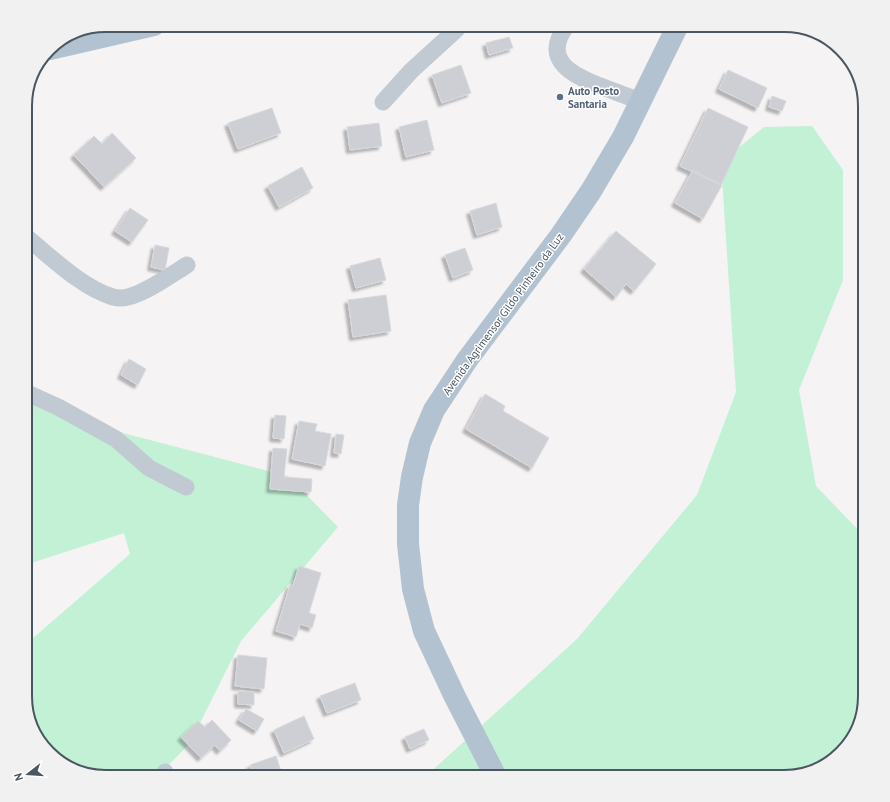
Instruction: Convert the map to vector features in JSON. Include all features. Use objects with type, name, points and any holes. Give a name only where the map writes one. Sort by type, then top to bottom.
[{"type":"main road","points":[[65,44],[122,32]]},
{"type":"main road","name":"Avenida Agrimensor Gildo Pinheiro da Luz","points":[[492,770],[455,697],[424,631],[413,589],[408,544],[408,505],[412,477],[420,443],[434,410],[467,360],[561,235],[591,191],[624,137],[675,32]]},
{"type":"street","points":[[383,102],[411,71],[454,32]]},
{"type":"street","points":[[562,32],[557,54],[562,63],[571,72],[583,79],[641,101]]},
{"type":"street","points":[[32,242],[63,267],[94,289],[114,298],[128,297],[140,293],[187,265]]},
{"type":"street","points":[[32,395],[58,407],[116,440],[149,468],[186,487]]},
{"type":"green space","points":[[812,126],[843,170],[843,280],[799,390],[816,486],[858,530],[858,701],[857,711],[846,737],[833,752],[825,758],[799,769],[789,770],[433,770],[577,639],[697,495],[736,392],[721,162],[764,127]]},
{"type":"green space","points":[[32,401],[100,427],[288,476],[338,527],[241,641],[190,743],[164,770],[91,769],[65,758],[50,745],[44,737],[35,715],[32,701],[32,639],[130,554],[124,533],[32,563]]},
{"type":"building","points":[[509,37],[513,48],[489,55],[486,43]]},
{"type":"building","points":[[461,65],[471,93],[442,103],[432,75]]},
{"type":"building","points":[[728,70],[767,88],[758,108],[719,89]]},
{"type":"building","points":[[772,96],[786,101],[782,111],[769,107]]},
{"type":"building","points":[[272,108],[281,133],[238,149],[228,123]]},
{"type":"building","points":[[708,108],[748,127],[721,185],[680,166]]},
{"type":"building","points":[[427,120],[434,150],[406,157],[399,127]]},
{"type":"building","points":[[379,123],[382,146],[350,150],[347,127]]},
{"type":"building","points":[[112,133],[136,158],[104,187],[74,155],[94,136],[102,144]]},
{"type":"building","points":[[302,167],[313,188],[279,207],[268,186]]},
{"type":"building","points":[[693,170],[722,185],[703,219],[675,203]]},
{"type":"building","points":[[496,203],[502,227],[477,235],[470,211]]},
{"type":"building","points":[[130,208],[148,220],[132,242],[115,231]]},
{"type":"building","points":[[616,231],[656,264],[634,291],[626,284],[616,297],[584,269]]},
{"type":"building","points":[[155,245],[169,248],[165,270],[151,267]]},
{"type":"building","points":[[465,248],[473,270],[453,278],[445,255]]},
{"type":"building","points":[[380,258],[386,280],[356,288],[350,266]]},
{"type":"building","points":[[386,295],[391,331],[353,337],[348,300]]},
{"type":"building","points":[[129,359],[146,369],[138,385],[121,375]]},
{"type":"building","points":[[485,394],[505,406],[503,411],[549,438],[532,468],[466,429]]},
{"type":"building","points":[[275,415],[286,416],[284,439],[273,438]]},
{"type":"building","points":[[299,421],[317,424],[315,431],[331,434],[325,466],[292,459]]},
{"type":"building","points":[[336,434],[344,435],[341,454],[334,453]]},
{"type":"building","points":[[273,448],[287,449],[284,477],[312,479],[311,492],[270,489]]},
{"type":"building","points":[[299,566],[321,573],[309,613],[316,615],[312,628],[300,624],[296,637],[276,631],[290,585],[293,586]]},
{"type":"building","points":[[238,655],[267,658],[264,689],[235,686]]},
{"type":"building","points":[[355,683],[361,700],[327,713],[320,696]]},
{"type":"building","points":[[238,691],[254,692],[254,705],[238,704]]},
{"type":"building","points":[[246,709],[264,719],[257,731],[239,720]]},
{"type":"building","points":[[304,716],[314,739],[284,753],[274,730]]},
{"type":"building","points":[[212,720],[231,740],[220,751],[215,745],[201,758],[181,737],[198,721],[205,727]]},
{"type":"building","points":[[424,729],[429,740],[410,749],[405,737]]},
{"type":"building","points":[[276,756],[281,770],[252,770],[250,765]]},
{"type":"place","name":"Auto Posto Santaria","points":[[560,97]]}]
